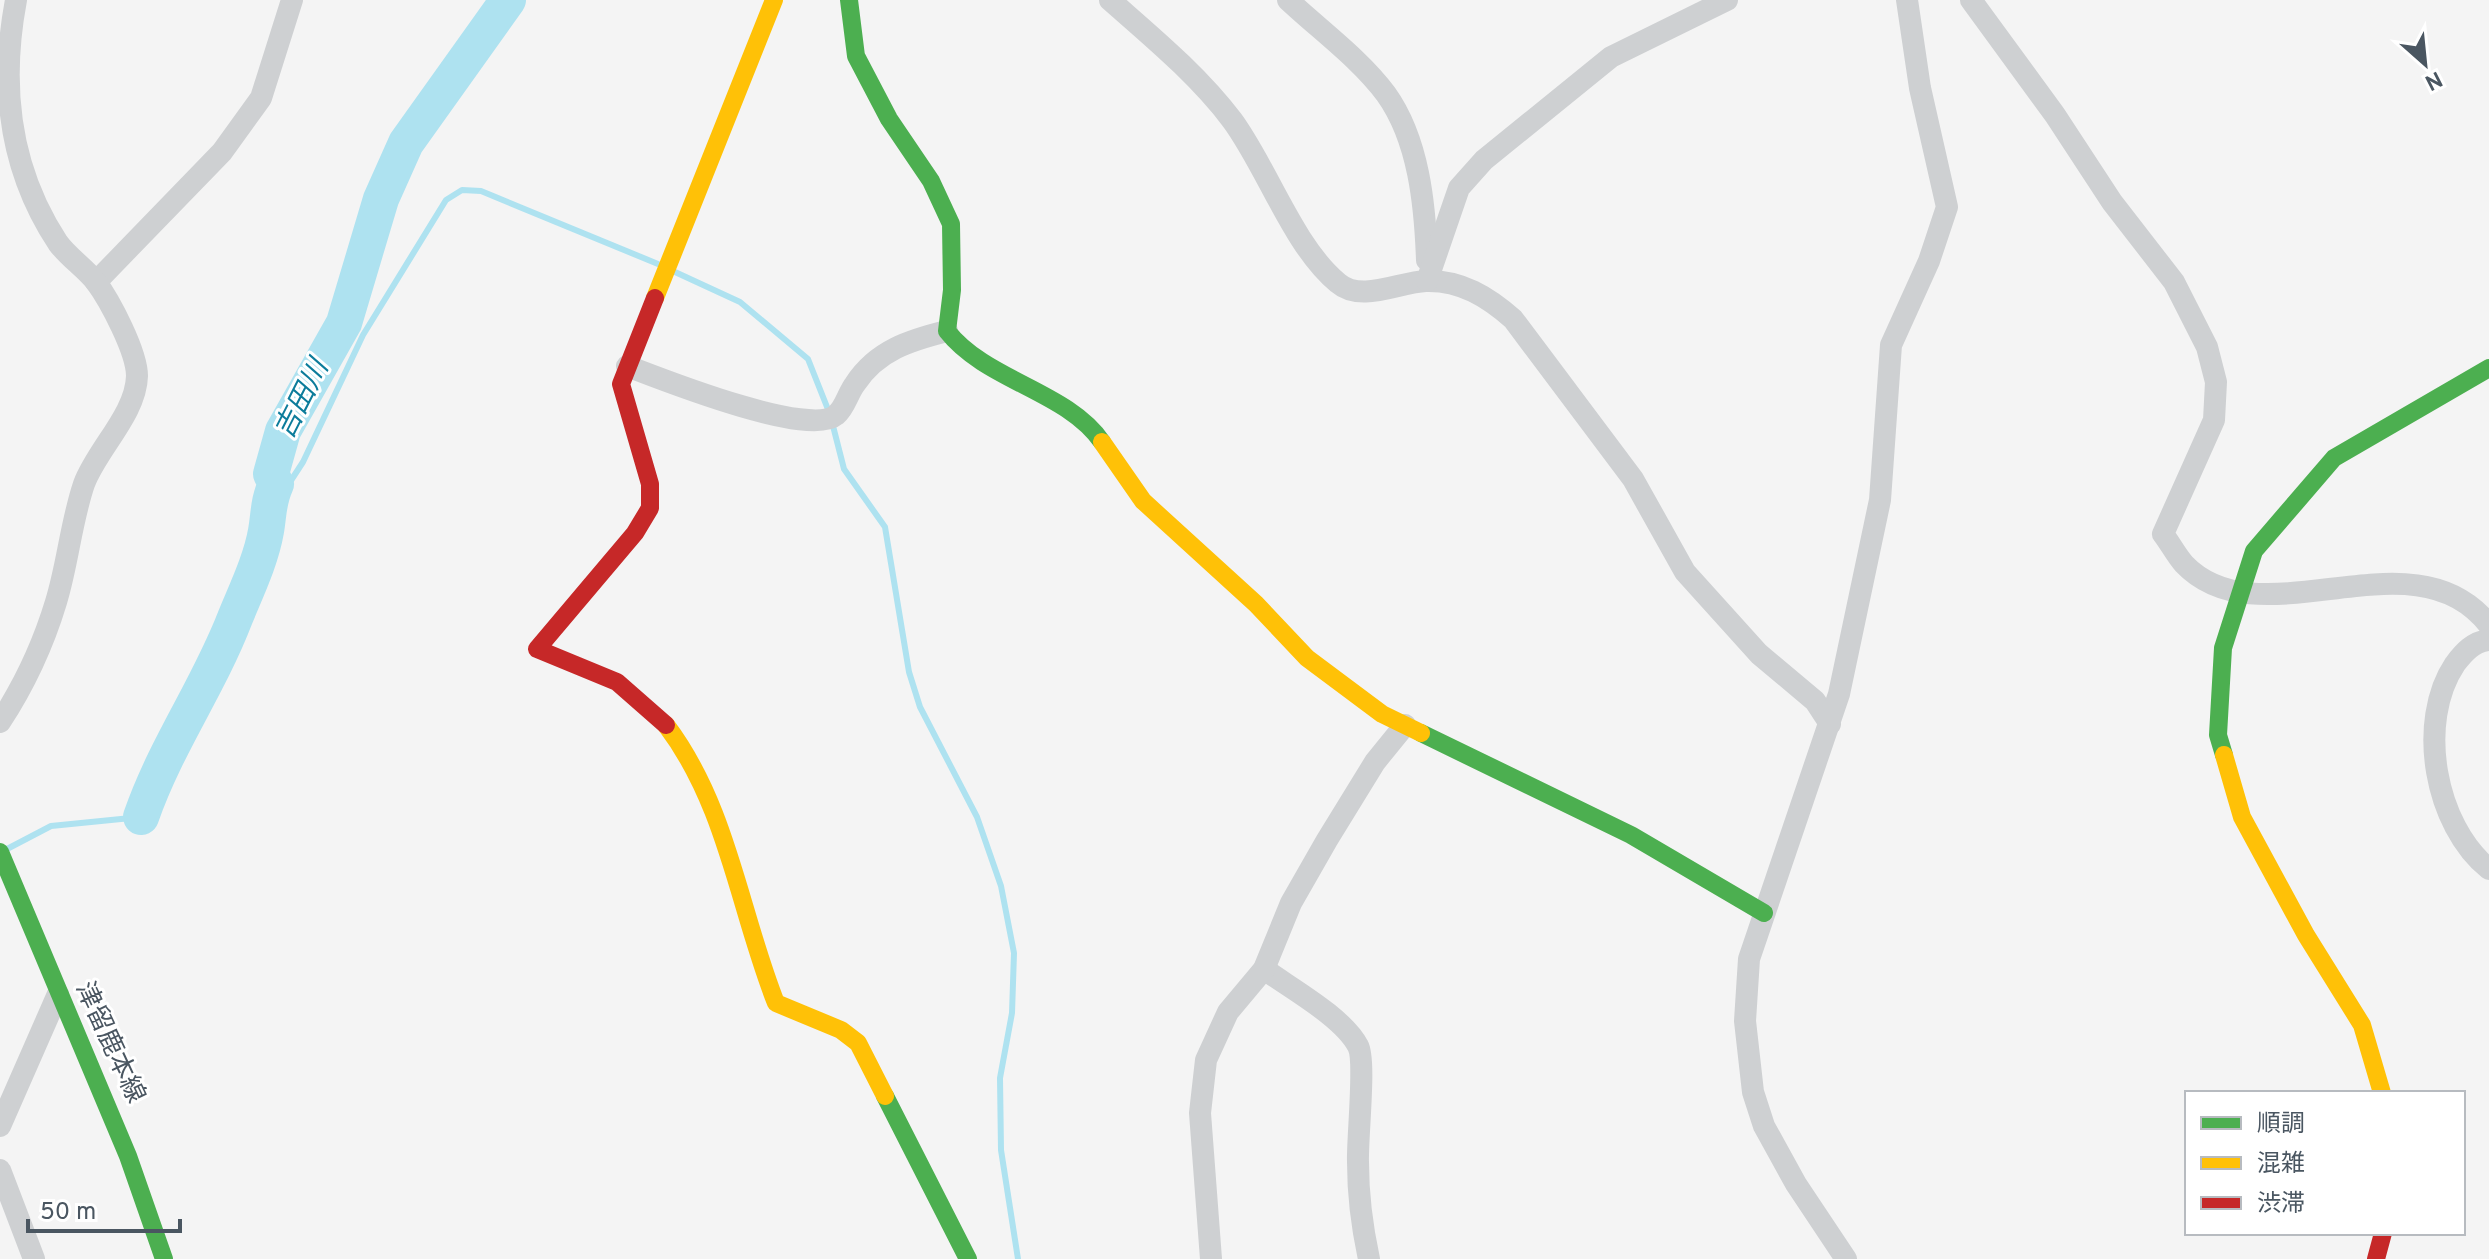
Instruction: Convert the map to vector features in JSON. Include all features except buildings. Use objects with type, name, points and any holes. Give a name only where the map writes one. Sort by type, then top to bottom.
[{"type":"street","points":[[0,722],[36,660],[56,601],[84,483],[130,400],[137,375],[128,341],[96,282],[59,243],[21,170],[10,131],[6,69],[16,0]]},
{"type":"street","points":[[96,282],[222,152],[261,98],[292,0]]},
{"type":"street","points":[[774,0],[621,384],[650,484],[650,508],[635,533],[537,649],[626,688],[658,714],[684,748],[721,819],[757,962],[776,1003],[841,1030],[858,1043],[968,1259]]},
{"type":"street","points":[[849,0],[856,56],[889,119],[931,181],[951,224],[952,290],[947,331],[961,349],[1079,418],[1095,431],[1143,501],[1256,604],[1307,658],[1382,714],[1631,835],[1764,913]]},
{"type":"street","points":[[1110,0],[1165,48],[1232,120],[1314,255],[1340,285],[1364,292],[1427,281],[1467,287],[1493,301],[1513,319],[1633,479],[1685,572],[1759,654],[1815,701],[1830,724]]},
{"type":"street","points":[[1288,0],[1371,77],[1387,96],[1411,144],[1426,226],[1427,281]]},
{"type":"street","points":[[1427,281],[1459,188],[1484,160],[1611,57],[1727,0]]},
{"type":"street","points":[[1846,1259],[1796,1184],[1764,1126],[1753,1092],[1745,1021],[1749,959],[1780,877],[1830,724],[1880,500],[1891,345],[1929,261],[1947,207],[1920,88],[1907,0]]},
{"type":"street","points":[[1971,0],[2112,202],[2174,282],[2207,347],[2216,382],[2214,420],[2163,534],[2186,565],[2240,592],[2269,595],[2349,585],[2401,584],[2443,592],[2475,609],[2489,625]]},
{"type":"street","points":[[627,366],[701,394],[798,420],[823,422],[838,415],[856,382],[879,357],[907,340],[947,331]]},
{"type":"street","points":[[2381,1091],[2362,1025],[2306,935],[2242,817],[2218,735],[2223,648],[2254,551],[2334,458],[2489,368]]},
{"type":"street","points":[[2489,640],[2464,651],[2445,680],[2435,711],[2434,751],[2448,807],[2473,856],[2489,869]]},
{"type":"street","points":[[1211,1259],[1200,1113],[1206,1060],[1228,1012],[1264,969],[1291,903],[1320,853],[1375,762],[1405,725]]},
{"type":"street","name":"津留鹿本線","points":[[0,852],[58,994],[119,1126],[164,1259]]},
{"type":"street","points":[[1264,969],[1315,1005],[1348,1033],[1360,1048],[1358,1161],[1361,1223],[1369,1259]]},
{"type":"street","points":[[0,1126],[58,994]]},
{"type":"street","points":[[0,1170],[34,1259]]},
{"type":"street","points":[[2376,1259],[2382,1235]]},
{"type":"waterway","name":"吉田川","points":[[141,817],[162,765],[224,644],[253,575],[264,542],[276,484],[271,474],[283,431],[344,323],[381,199],[406,143],[508,0]]},
{"type":"waterway","points":[[276,484],[290,482],[303,462],[363,335],[446,200],[462,190],[481,191],[658,264]]},
{"type":"waterway","points":[[675,272],[740,302],[808,359],[829,412]]},
{"type":"waterway","points":[[832,422],[844,469],[885,527],[909,672],[920,707],[977,817],[1001,886],[1014,953],[1012,1013],[1000,1078],[1001,1150],[1018,1259]]},
{"type":"waterway","points":[[7,849],[51,826],[141,817]]},
{"type":"traffic: fast","points":[[849,0],[856,56],[889,119],[931,181],[951,224],[952,290],[947,331],[963,348],[983,362],[1068,410],[1102,442]]},
{"type":"traffic: fast","points":[[2224,755],[2218,735],[2223,648],[2254,551],[2334,458],[2489,368]]},
{"type":"traffic: fast","points":[[1421,733],[1631,835],[1764,913]]},
{"type":"traffic: fast","points":[[0,852],[128,1156],[164,1259]]},
{"type":"traffic: fast","points":[[885,1096],[968,1259]]},
{"type":"traffic: slow","points":[[655,298],[774,0]]},
{"type":"traffic: slow","points":[[1102,442],[1143,501],[1256,604],[1307,658],[1382,714],[1421,733]]},
{"type":"traffic: slow","points":[[666,725],[687,757],[718,824],[776,1003],[841,1030],[858,1043],[885,1096]]},
{"type":"traffic: slow","points":[[2224,755],[2242,817],[2306,935],[2362,1025],[2381,1091]]},
{"type":"traffic: jam","points":[[655,298],[621,384],[650,484],[650,508],[635,533],[537,649],[617,682],[666,725]]},
{"type":"traffic: jam","points":[[2376,1259],[2382,1235]]}]
